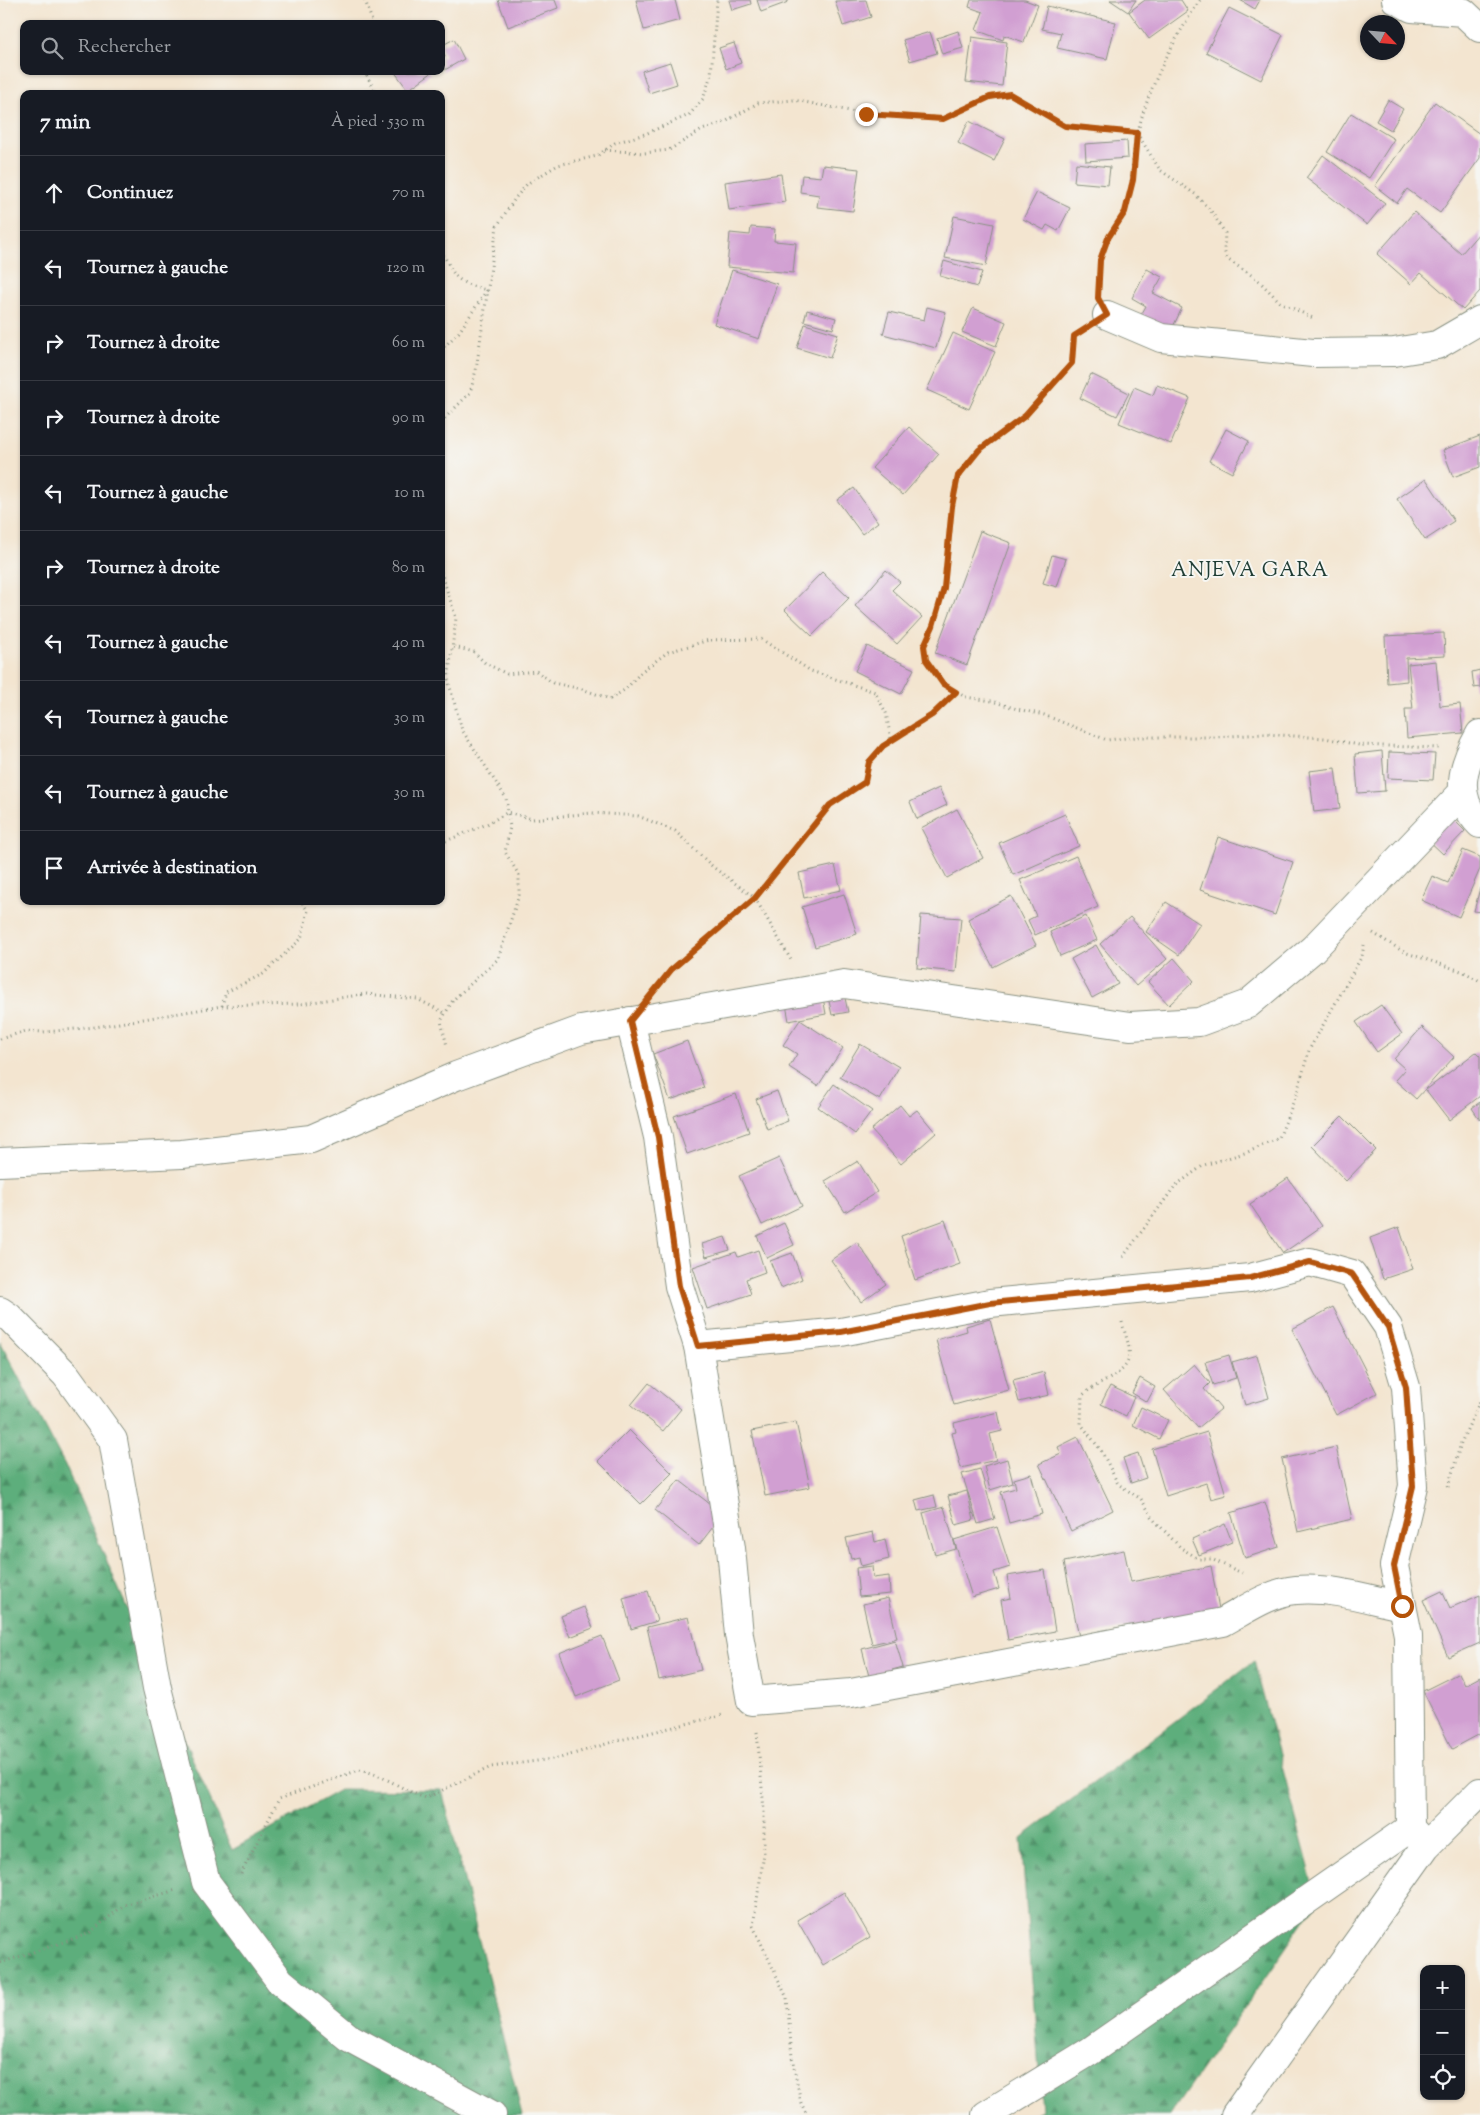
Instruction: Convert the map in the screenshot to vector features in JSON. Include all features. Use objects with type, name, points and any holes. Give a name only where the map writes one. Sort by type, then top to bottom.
[{"type":"street","points":[[1396,0],[1412,8],[1463,12],[1480,28]]},
{"type":"street","points":[[1107,315],[1161,338],[1313,353],[1394,352],[1437,345],[1480,320]]},
{"type":"street","points":[[0,1162],[182,1154],[311,1139],[456,1076],[581,1030],[844,984],[1130,1026],[1199,1022],[1248,1004],[1314,949],[1462,793],[1467,758],[1480,734]]},
{"type":"street","points":[[1462,793],[1480,824]]},
{"type":"street","points":[[630,1021],[658,1137],[679,1286],[698,1346],[731,1548],[739,1635],[752,1701],[851,1693],[1223,1622],[1261,1601],[1296,1590],[1342,1592],[1402,1606]]},
{"type":"street","points":[[698,1346],[841,1332],[990,1303],[1250,1278],[1310,1262],[1352,1274],[1388,1327],[1406,1387],[1413,1486],[1394,1566],[1408,1635],[1418,1837],[1235,2115]]},
{"type":"street","points":[[0,1311],[10,1317],[66,1375],[113,1440],[157,1688],[206,1882],[280,1981],[348,2037],[492,2115]]},
{"type":"street","points":[[986,2115],[1089,2052],[1418,1837],[1480,1792]]},
{"type":"path","points":[[365,0],[372,20]]},
{"type":"path","points":[[445,418],[470,393],[476,370],[497,226],[516,197],[528,183],[558,165],[597,156],[616,143],[645,134],[689,115],[703,99],[710,75],[717,0]]},
{"type":"path","points":[[1200,0],[1182,27],[1154,83],[1137,133],[1133,180],[1125,212],[1108,238],[1100,260],[1098,298],[1107,315],[1074,336],[1072,363],[1025,416],[979,450],[958,476],[952,506],[944,588],[933,626],[924,646],[926,660],[943,684],[965,697],[992,701],[1017,710],[1044,715],[1107,740],[1136,737],[1214,737],[1264,734],[1325,738],[1359,745],[1437,747],[1467,758]]},
{"type":"path","points":[[366,75],[375,90]]},
{"type":"path","points":[[605,150],[644,153],[669,150],[702,130],[725,122],[758,103],[794,100],[866,114],[943,119],[990,97],[1010,94],[1065,126],[1137,133]]},
{"type":"path","points":[[1137,133],[1160,170],[1195,194],[1211,211],[1225,233],[1224,250],[1227,259],[1257,279],[1280,302],[1335,331],[1358,352]]},
{"type":"path","points":[[445,258],[460,282],[487,290]]},
{"type":"path","points":[[445,345],[459,332],[487,290]]},
{"type":"path","points":[[445,584],[456,618],[454,647],[448,680],[462,730],[506,798],[510,827],[504,852],[519,875],[520,895],[498,959],[453,1000],[441,1021],[456,1076]]},
{"type":"path","points":[[454,647],[474,652],[485,663],[507,674],[536,672],[553,683],[582,689],[610,700],[626,689],[642,672],[668,652],[709,640],[761,639],[811,671],[875,692],[886,713],[891,740]]},
{"type":"path","points":[[630,1021],[671,970],[755,898],[830,805],[865,782],[869,762],[883,746],[932,715],[956,692]]},
{"type":"path","points":[[445,841],[487,824],[508,812],[532,819],[592,812],[638,816],[675,831],[713,867],[755,898],[809,990]]},
{"type":"path","points":[[222,1006],[226,992],[263,974],[301,939],[308,911],[304,905]]},
{"type":"path","points":[[1366,929],[1404,952],[1464,972],[1480,982]]},
{"type":"path","points":[[0,1039],[26,1031],[45,1032],[95,1027],[222,1006],[300,1004],[366,994],[417,999],[445,1013]]},
{"type":"path","points":[[0,1963],[88,1934],[124,1906],[206,1882],[232,1882],[240,1876],[279,1799],[360,1770],[373,1772],[411,1794],[426,1798],[491,1767],[560,1758],[730,1713],[752,1701],[764,1810],[764,1854],[753,1926],[787,1998],[792,2057],[801,2103],[807,2115]]},
{"type":"green space","points":[[0,1342],[65,1465],[232,1850],[342,1789],[442,1790],[522,2115],[0,2115]]},
{"type":"green space","points":[[1254,1661],[1318,1901],[1170,2115],[1032,2115],[1042,2110],[1021,1838]]},
{"type":"building","points":[[498,0],[555,0],[558,8],[508,27]]},
{"type":"building","points":[[636,0],[675,0],[680,20],[644,30]]},
{"type":"building","points":[[729,0],[750,0],[751,4],[732,10]]},
{"type":"building","points":[[757,0],[788,0],[788,2],[761,12]]},
{"type":"building","points":[[866,0],[871,17],[843,26],[835,1]]},
{"type":"building","points":[[971,0],[1025,0],[1038,5],[1024,42],[1004,35],[1003,40],[976,30],[983,12],[969,7]]},
{"type":"building","points":[[1110,0],[1136,0],[1128,12]]},
{"type":"building","points":[[1145,0],[1181,0],[1188,11],[1149,39],[1129,12]]},
{"type":"building","points":[[1240,0],[1260,0],[1255,9]]},
{"type":"building","points":[[1047,6],[1116,22],[1107,59],[1057,48],[1061,33],[1042,29]]},
{"type":"building","points":[[1229,8],[1283,35],[1261,80],[1206,52]]},
{"type":"building","points":[[958,31],[963,48],[942,54],[937,38]]},
{"type":"building","points":[[930,32],[937,53],[910,61],[903,40]]},
{"type":"building","points":[[972,37],[1007,42],[1002,86],[966,82]]},
{"type":"building","points":[[454,39],[464,59],[445,70],[445,57],[445,44]]},
{"type":"building","points":[[734,43],[741,63],[726,69],[719,48]]},
{"type":"building","points":[[670,62],[677,84],[649,93],[642,71]]},
{"type":"building","points":[[397,75],[429,75],[408,90]]},
{"type":"building","points":[[1388,100],[1403,109],[1391,130],[1376,121]]},
{"type":"building","points":[[1435,102],[1480,134],[1480,158],[1440,213],[1407,189],[1397,203],[1375,186]]},
{"type":"building","points":[[1351,113],[1394,139],[1369,178],[1327,152]]},
{"type":"building","points":[[969,121],[1005,139],[994,161],[958,143]]},
{"type":"building","points":[[1127,141],[1128,158],[1086,161],[1085,144]]},
{"type":"building","points":[[1323,155],[1385,203],[1367,225],[1306,178]]},
{"type":"building","points":[[1076,163],[1110,167],[1108,185],[1074,182]]},
{"type":"building","points":[[823,165],[859,169],[853,211],[817,207],[819,195],[800,192],[802,175],[821,177]]},
{"type":"building","points":[[781,174],[785,202],[729,210],[725,182]]},
{"type":"building","points":[[1037,192],[1070,208],[1058,231],[1047,225],[1044,230],[1023,219]]},
{"type":"building","points":[[1414,212],[1461,254],[1480,232],[1480,291],[1463,310],[1421,273],[1411,284],[1377,254]]},
{"type":"building","points":[[954,216],[994,224],[986,266],[945,258]]},
{"type":"building","points":[[751,227],[775,229],[774,241],[796,243],[793,273],[727,267],[730,233],[750,235]]},
{"type":"building","points":[[944,261],[982,272],[977,287],[940,276]]},
{"type":"building","points":[[1147,269],[1162,277],[1153,293],[1182,308],[1171,331],[1141,315],[1146,306],[1132,298]]},
{"type":"building","points":[[732,270],[777,284],[759,339],[714,324]]},
{"type":"building","points":[[927,307],[946,312],[936,348],[883,334],[889,312],[924,320]]},
{"type":"building","points":[[973,308],[1006,322],[996,346],[962,332]]},
{"type":"building","points":[[807,310],[836,318],[833,329],[804,321]]},
{"type":"building","points":[[805,324],[838,334],[830,358],[797,348]]},
{"type":"building","points":[[953,333],[995,352],[969,409],[927,390]]},
{"type":"building","points":[[1091,374],[1129,393],[1117,416],[1080,398]]},
{"type":"building","points":[[1157,385],[1190,398],[1171,444],[1119,423],[1134,387],[1153,395]]},
{"type":"building","points":[[909,427],[939,454],[903,495],[872,468]]},
{"type":"building","points":[[1226,429],[1249,441],[1232,473],[1209,461]]},
{"type":"building","points":[[1480,436],[1480,467],[1453,477],[1443,450]]},
{"type":"building","points":[[1426,479],[1454,521],[1425,540],[1397,499]]},
{"type":"building","points":[[854,488],[878,522],[862,534],[837,500]]},
{"type":"building","points":[[980,531],[1011,543],[967,665],[935,653]]},
{"type":"building","points":[[1052,555],[1066,559],[1057,587],[1043,583]]},
{"type":"building","points":[[886,570],[900,582],[892,590],[922,617],[897,644],[855,606]]},
{"type":"building","points":[[822,572],[849,598],[812,636],[785,610]]},
{"type":"building","points":[[1444,633],[1445,656],[1406,658],[1407,681],[1387,683],[1385,636]]},
{"type":"building","points":[[867,646],[914,669],[901,694],[855,671]]},
{"type":"building","points":[[1436,661],[1440,706],[1460,704],[1463,733],[1407,738],[1405,709],[1413,709],[1408,664]]},
{"type":"building","points":[[1480,670],[1480,687],[1474,688],[1472,672]]},
{"type":"building","points":[[1382,751],[1385,791],[1358,793],[1355,754]]},
{"type":"building","points":[[1389,752],[1435,754],[1433,780],[1388,778]]},
{"type":"building","points":[[1335,768],[1340,809],[1314,812],[1309,771]]},
{"type":"building","points":[[939,788],[947,805],[917,819],[910,802]]},
{"type":"building","points":[[957,809],[983,858],[947,878],[921,828]]},
{"type":"building","points":[[1065,814],[1079,846],[1013,875],[999,843]]},
{"type":"building","points":[[1449,815],[1465,831],[1443,854],[1426,838]]},
{"type":"building","points":[[1218,837],[1293,862],[1275,915],[1200,890]]},
{"type":"building","points":[[1463,850],[1480,857],[1480,869],[1459,917],[1421,900],[1432,876],[1448,883]]},
{"type":"building","points":[[1076,856],[1098,907],[1035,935],[1028,920],[1036,916],[1020,880]]},
{"type":"building","points":[[835,865],[841,890],[804,898],[799,873]]},
{"type":"building","points":[[1480,888],[1480,912],[1474,911]]},
{"type":"building","points":[[844,894],[857,934],[815,947],[802,907]]},
{"type":"building","points":[[1011,896],[1036,945],[993,967],[968,919]]},
{"type":"building","points":[[1166,902],[1200,924],[1179,955],[1146,932]]},
{"type":"building","points":[[921,915],[961,918],[956,972],[917,968]]},
{"type":"building","points":[[1086,916],[1097,940],[1060,956],[1050,932]]},
{"type":"building","points":[[1130,917],[1167,959],[1136,986],[1100,944]]},
{"type":"building","points":[[1096,945],[1118,984],[1092,998],[1071,959]]},
{"type":"building","points":[[1174,958],[1194,981],[1169,1005],[1148,982]]},
{"type":"building","points":[[843,989],[848,1012],[832,1015],[827,992]]},
{"type":"building","points":[[822,992],[826,1014],[789,1021],[785,999]]},
{"type":"building","points":[[1381,1005],[1402,1034],[1377,1052],[1356,1022]]},
{"type":"building","points":[[800,1020],[843,1048],[818,1086],[789,1067],[797,1054],[783,1045]]},
{"type":"building","points":[[1422,1027],[1454,1057],[1416,1099],[1395,1080],[1405,1069],[1394,1059]]},
{"type":"building","points":[[687,1041],[704,1088],[670,1100],[653,1054]]},
{"type":"building","points":[[860,1044],[899,1067],[880,1100],[840,1077]]},
{"type":"building","points":[[1476,1052],[1480,1056],[1480,1096],[1449,1120],[1426,1090]]},
{"type":"building","points":[[834,1084],[872,1111],[855,1134],[818,1107]]},
{"type":"building","points":[[777,1091],[788,1121],[767,1129],[756,1099]]},
{"type":"building","points":[[736,1094],[749,1132],[687,1154],[674,1116]]},
{"type":"building","points":[[1480,1102],[1480,1120],[1472,1108]]},
{"type":"building","points":[[900,1105],[909,1116],[917,1110],[936,1133],[901,1164],[871,1130]]},
{"type":"building","points":[[1342,1116],[1376,1150],[1346,1181],[1312,1146]]},
{"type":"building","points":[[779,1158],[802,1206],[762,1225],[739,1176]]},
{"type":"building","points":[[858,1161],[877,1192],[845,1212],[825,1181]]},
{"type":"building","points":[[1288,1178],[1322,1226],[1283,1253],[1250,1204]]},
{"type":"building","points":[[945,1220],[960,1264],[915,1280],[901,1236]]},
{"type":"building","points":[[784,1223],[794,1245],[767,1258],[757,1236]]},
{"type":"building","points":[[1399,1227],[1413,1269],[1383,1279],[1370,1238]]},
{"type":"building","points":[[725,1237],[730,1250],[706,1257],[702,1244]]},
{"type":"building","points":[[857,1242],[886,1284],[861,1302],[831,1260]]},
{"type":"building","points":[[758,1250],[765,1272],[746,1279],[751,1294],[707,1309],[693,1267],[736,1252],[738,1257]]},
{"type":"building","points":[[792,1253],[802,1279],[781,1288],[770,1261]]},
{"type":"building","points":[[1333,1307],[1377,1393],[1336,1415],[1292,1329]]},
{"type":"building","points":[[990,1319],[1009,1390],[954,1405],[936,1340],[967,1331],[966,1326]]},
{"type":"building","points":[[1229,1355],[1236,1378],[1213,1385],[1205,1362]]},
{"type":"building","points":[[1257,1355],[1269,1398],[1245,1405],[1232,1362]]},
{"type":"building","points":[[1194,1364],[1210,1383],[1204,1389],[1221,1409],[1198,1428],[1164,1390]]},
{"type":"building","points":[[1044,1372],[1049,1395],[1019,1402],[1013,1380]]},
{"type":"building","points":[[1140,1378],[1155,1387],[1147,1402],[1132,1393]]},
{"type":"building","points":[[649,1383],[681,1409],[663,1431],[631,1405]]},
{"type":"building","points":[[1110,1386],[1134,1397],[1126,1416],[1101,1404]]},
{"type":"building","points":[[1141,1407],[1168,1420],[1159,1439],[1133,1425]]},
{"type":"building","points":[[998,1412],[1002,1431],[990,1434],[996,1460],[961,1468],[952,1433],[956,1432],[954,1423]]},
{"type":"building","points":[[796,1422],[810,1487],[765,1496],[752,1431]]},
{"type":"building","points":[[629,1430],[672,1473],[641,1504],[598,1461]]},
{"type":"building","points":[[1207,1432],[1226,1495],[1211,1499],[1206,1483],[1166,1496],[1152,1449]]},
{"type":"building","points":[[1078,1437],[1113,1510],[1071,1531],[1039,1464],[1061,1454],[1058,1447]]},
{"type":"building","points":[[1336,1447],[1352,1519],[1298,1532],[1282,1459]]},
{"type":"building","points":[[1138,1453],[1146,1478],[1131,1483],[1123,1458]]},
{"type":"building","points":[[1007,1459],[1013,1483],[990,1490],[984,1466]]},
{"type":"building","points":[[980,1469],[995,1519],[978,1524],[962,1474]]},
{"type":"building","points":[[1031,1474],[1042,1514],[1009,1523],[1001,1492],[1016,1488],[1014,1479]]},
{"type":"building","points":[[679,1480],[723,1514],[699,1545],[655,1510]]},
{"type":"building","points":[[967,1491],[974,1520],[956,1525],[948,1496]]},
{"type":"building","points":[[934,1495],[937,1507],[918,1511],[915,1500]]},
{"type":"building","points":[[1265,1502],[1279,1547],[1245,1558],[1231,1513]]},
{"type":"building","points":[[944,1507],[956,1549],[935,1555],[923,1513]]},
{"type":"building","points":[[1225,1524],[1232,1542],[1199,1555],[1192,1539]]},
{"type":"building","points":[[997,1527],[1010,1567],[994,1572],[999,1589],[972,1597],[954,1540]]},
{"type":"building","points":[[873,1532],[875,1542],[885,1539],[889,1559],[861,1566],[859,1557],[851,1559],[846,1538]]},
{"type":"building","points":[[1124,1550],[1131,1582],[1211,1566],[1219,1609],[1079,1637],[1064,1562]]},
{"type":"building","points":[[872,1566],[873,1578],[889,1576],[890,1594],[859,1597],[856,1568]]},
{"type":"building","points":[[1045,1570],[1055,1631],[1008,1640],[1001,1600],[1011,1598],[1007,1576]]},
{"type":"building","points":[[648,1591],[657,1621],[631,1629],[623,1598]]},
{"type":"building","points":[[1442,1591],[1450,1608],[1480,1595],[1480,1643],[1448,1657],[1423,1600]]},
{"type":"building","points":[[888,1598],[897,1638],[872,1644],[863,1604]]},
{"type":"building","points":[[584,1607],[593,1628],[570,1637],[561,1616]]},
{"type":"building","points":[[688,1617],[701,1670],[659,1680],[647,1627]]},
{"type":"building","points":[[602,1636],[619,1680],[576,1697],[559,1653]]},
{"type":"building","points":[[895,1640],[903,1667],[892,1670],[893,1673],[870,1680],[862,1649]]},
{"type":"building","points":[[1459,1673],[1465,1685],[1480,1677],[1480,1734],[1452,1749],[1423,1691]]},
{"type":"building","points":[[844,1892],[870,1937],[823,1965],[797,1920]]},
{"type":"district","name":"ANJEVA GARA","points":[[1250,571]]},
{"type":"route","points":[[866,114],[943,119],[990,97],[1010,94],[1065,126],[1137,133],[1133,180],[1125,212],[1108,238],[1100,260],[1098,298],[1107,315],[1074,336],[1072,363],[1025,416],[979,450],[958,476],[952,506],[944,588],[933,626],[924,646],[926,660],[943,684],[956,692],[932,715],[883,746],[869,762],[865,782],[830,805],[755,898],[671,970],[630,1021],[658,1137],[679,1286],[698,1346],[841,1332],[990,1303],[1250,1278],[1310,1262],[1352,1274],[1388,1327],[1406,1387],[1413,1486],[1394,1566],[1402,1606]]}]
